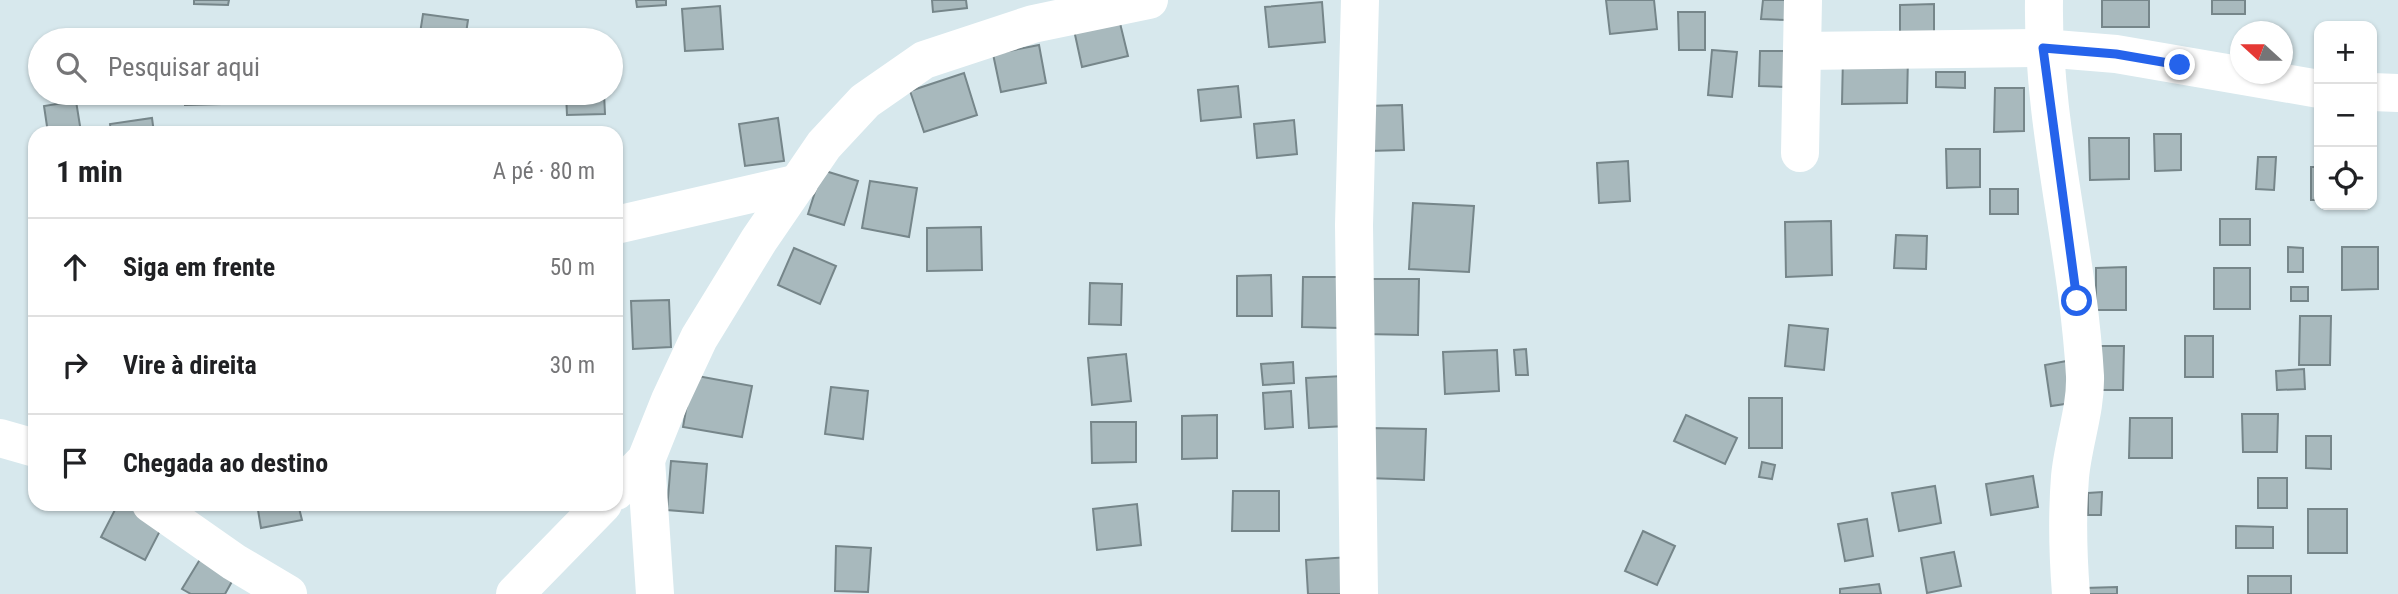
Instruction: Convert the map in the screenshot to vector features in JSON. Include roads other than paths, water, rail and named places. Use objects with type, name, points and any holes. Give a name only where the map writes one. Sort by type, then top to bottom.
[{"type":"street","points":[[623,484],[646,460],[699,338],[759,240],[824,145],[864,101],[924,60],[1032,12],[1149,0]]},
{"type":"street","points":[[1359,594],[1354,225],[1360,0]]},
{"type":"street","points":[[1800,153],[1803,0]]},
{"type":"street","points":[[2044,0],[2043,48],[2085,379],[2070,476],[2071,594]]},
{"type":"street","points":[[1802,51],[2043,48],[2116,54],[2314,88]]},
{"type":"street","points":[[2377,92],[2398,93]]},
{"type":"street","points":[[623,223],[799,183]]},
{"type":"street","points":[[0,438],[28,446]]},
{"type":"street","points":[[646,460],[655,594]]},
{"type":"street","points":[[161,511],[234,562],[288,594]]},
{"type":"street","points":[[514,594],[596,511]]}]
